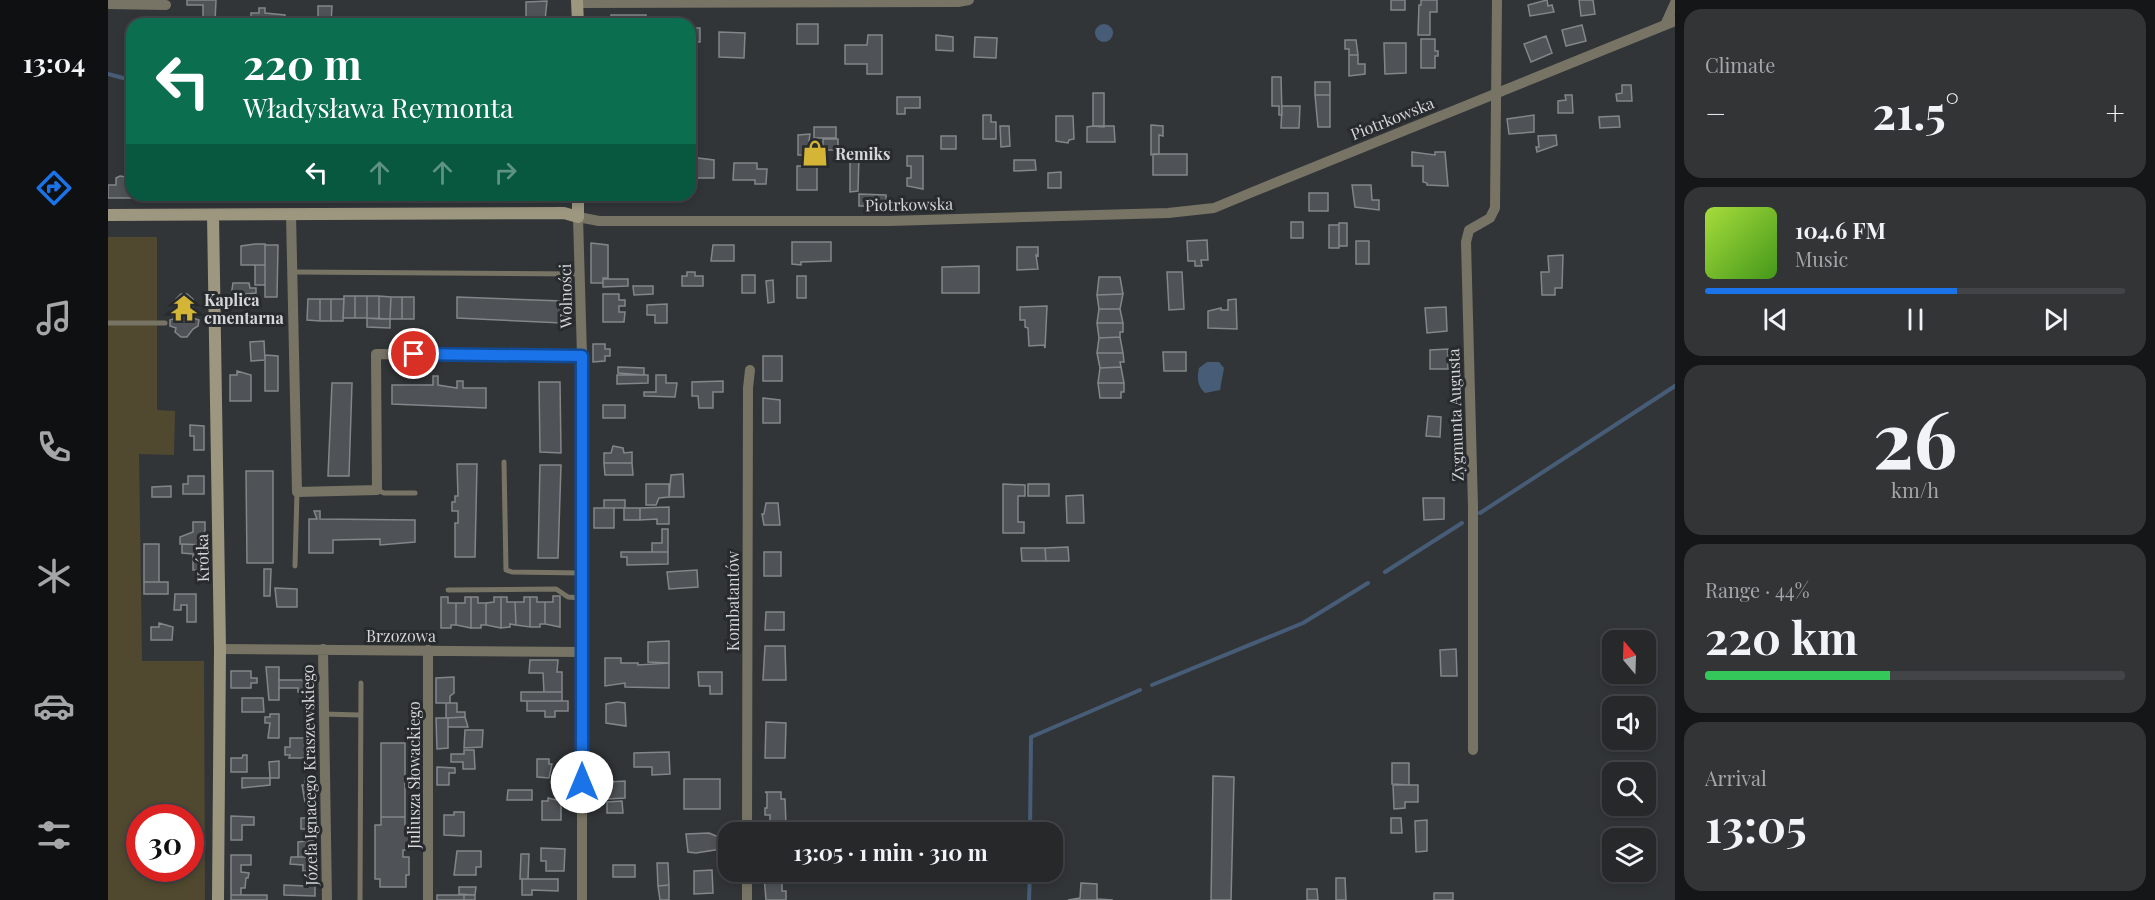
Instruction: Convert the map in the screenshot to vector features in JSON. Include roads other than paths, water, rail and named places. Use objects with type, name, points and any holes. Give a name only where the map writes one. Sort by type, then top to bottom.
[{"type":"street","points":[[578,18],[578,1],[958,2],[969,0]]},
{"type":"street","name":"Zygmunta Augusta","points":[[1473,750],[1473,507],[1466,242],[1469,230],[1490,218],[1495,208],[1497,0]]},
{"type":"street","points":[[1670,23],[1675,3]]},
{"type":"street","points":[[108,4],[166,4]]},
{"type":"street","name":"Piotrkowska","points":[[108,215],[564,213],[598,221],[878,221],[1201,211],[1670,23]]},
{"type":"street","name":"Wolności","points":[[578,201],[582,356],[582,900]]},
{"type":"street","name":"Krótka","points":[[213,214],[220,650],[218,900]]},
{"type":"street","points":[[291,214],[297,492],[377,490],[376,354],[582,356]]},
{"type":"street","name":"Kombatantów","points":[[747,822],[748,388],[750,370]]},
{"type":"street","name":"Józefa Ignacego Kraszewskiego","points":[[323,649],[327,900]]},
{"type":"street","name":"Brzozowa","points":[[220,650],[583,652]]},
{"type":"street","name":"Juliusza Słowackiego","points":[[428,650],[429,900]]},
{"type":"street","points":[[747,882],[747,900]]},
{"type":"lane","points":[[293,272],[581,274]]},
{"type":"lane","points":[[108,323],[165,323]]},
{"type":"lane","points":[[504,462],[506,570],[582,573]]},
{"type":"lane","points":[[377,490],[384,493],[416,493]]},
{"type":"lane","points":[[296,566],[297,492]]},
{"type":"lane","points":[[448,590],[556,589],[568,597],[582,598]]},
{"type":"lane","points":[[360,900],[361,683]]},
{"type":"lane","points":[[323,714],[360,715]]},
{"type":"water","points":[[1100,24],[1108,24],[1113,29],[1111,40],[1100,42],[1095,37],[1095,29]]},
{"type":"water","points":[[1207,362],[1219,362],[1224,368],[1220,390],[1205,393],[1199,384],[1198,375],[1199,368]]},
{"type":"waterway","points":[[108,74],[123,78]]},
{"type":"waterway","points":[[1480,513],[1675,386]]},
{"type":"waterway","points":[[1385,572],[1462,523]]},
{"type":"waterway","points":[[1152,685],[1303,623],[1368,583]]},
{"type":"waterway","points":[[1030,822],[1031,737],[1140,690]]},
{"type":"waterway","points":[[1029,900],[1030,882]]},
{"type":"place","name":"Remiks","points":[[815,153]]},
{"type":"place","name":"Kaplica cmentarna","points":[[184,308]]}]
